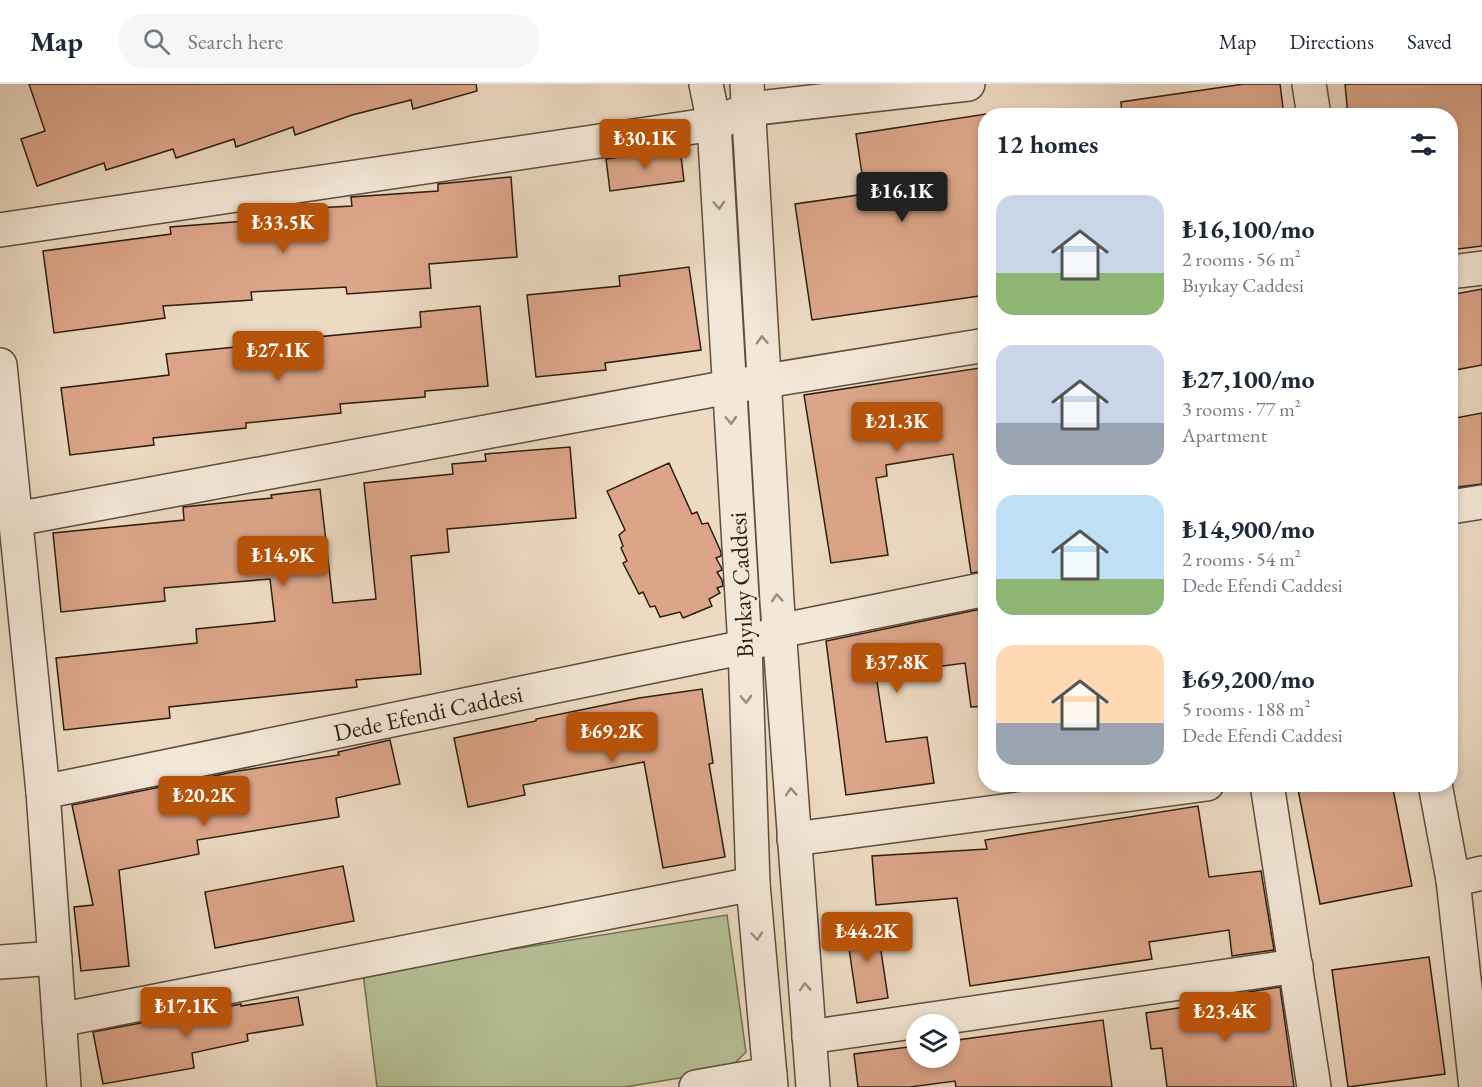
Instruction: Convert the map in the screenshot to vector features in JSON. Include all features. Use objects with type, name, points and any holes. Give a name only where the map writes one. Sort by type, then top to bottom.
[{"type":"street","name":"Bıyıkay Caddesi","points":[[706,84],[714,124],[744,648],[753,884],[770,1080]]},
{"type":"street","points":[[0,230],[714,124],[748,97],[968,84]]},
{"type":"street","points":[[1309,84],[1313,108]]},
{"type":"street","name":"Bıyıkay Caddesi","points":[[748,97],[779,631],[813,1087]]},
{"type":"street","points":[[1458,271],[1482,268]]},
{"type":"street","points":[[16,519],[729,387],[978,346]]},
{"type":"street","points":[[0,365],[43,792],[64,1087]]},
{"type":"street","points":[[1458,506],[1482,502]]},
{"type":"street","name":"Dede Efendi Caddesi","points":[[43,792],[744,648],[779,631],[978,591]]},
{"type":"street","points":[[794,839],[1147,792]]},
{"type":"street","points":[[1268,792],[1314,1087]]},
{"type":"street","points":[[1438,792],[1468,877],[1476,1033],[1476,1087]]},
{"type":"street","points":[[59,1020],[753,884]]},
{"type":"street","points":[[0,962],[55,958]]},
{"type":"street","points":[[809,1037],[1296,966]]},
{"type":"street","points":[[696,1087],[770,1080]]},
{"type":"green space","points":[[727,915],[746,1052],[728,1070],[625,1087],[377,1087],[363,973]]},
{"type":"building","points":[[29,84],[476,84],[477,91],[413,109],[411,100],[352,115],[295,135],[293,127],[236,147],[234,139],[176,158],[173,149],[106,170],[104,163],[37,186],[21,139],[45,131]]},
{"type":"building","points":[[1244,84],[1280,84],[1283,108],[1121,108],[1121,102]]},
{"type":"building","points":[[1345,84],[1482,84],[1482,246],[1458,249],[1458,108],[1347,108]]},
{"type":"building","points":[[978,115],[978,296],[812,320],[795,204],[865,194],[856,134]]},
{"type":"building","points":[[680,148],[684,181],[610,191],[606,159]]},
{"type":"building","points":[[511,177],[517,257],[429,264],[431,288],[347,294],[346,287],[251,292],[252,300],[163,306],[165,318],[54,333],[43,251],[171,234],[170,227],[259,220],[258,211],[352,206],[351,197],[438,191],[438,184]]},
{"type":"building","points":[[689,267],[701,350],[605,363],[606,370],[536,377],[527,295],[620,286],[619,276]]},
{"type":"building","points":[[1482,289],[1482,365],[1458,370],[1458,294]]},
{"type":"building","points":[[480,306],[488,386],[425,391],[425,397],[340,404],[341,413],[246,423],[246,428],[153,438],[154,445],[70,455],[61,388],[169,375],[166,354],[421,327],[420,312]]},
{"type":"building","points":[[978,368],[978,572],[971,573],[953,454],[886,465],[887,476],[876,478],[888,555],[831,563],[804,395]]},
{"type":"building","points":[[1482,413],[1482,484],[1458,487],[1458,418]]},
{"type":"building","points":[[570,447],[576,518],[447,529],[449,552],[411,556],[421,674],[356,680],[357,687],[169,707],[170,718],[64,730],[56,658],[197,643],[196,629],[275,621],[270,579],[164,588],[165,601],[61,612],[53,533],[184,520],[183,507],[272,498],[271,495],[320,489],[333,603],[376,599],[364,483],[453,474],[452,464],[486,461],[485,454]]},
{"type":"building","points":[[669,463],[692,514],[697,512],[702,524],[708,523],[721,552],[721,556],[716,558],[722,570],[717,572],[723,586],[717,588],[720,593],[709,599],[712,606],[683,618],[680,612],[660,617],[655,606],[650,607],[643,592],[639,594],[623,563],[627,561],[621,548],[623,546],[619,535],[625,530],[607,491]]},
{"type":"building","points":[[978,610],[978,707],[971,707],[965,663],[876,675],[886,742],[927,737],[934,783],[846,795],[826,641]]},
{"type":"building","points":[[702,689],[713,763],[709,764],[725,857],[663,868],[644,762],[523,785],[525,795],[468,807],[454,738],[639,698]]},
{"type":"building","points":[[390,740],[400,784],[336,798],[339,817],[197,840],[199,854],[119,870],[129,966],[81,971],[74,907],[93,905],[72,805],[238,771],[339,755],[338,752]]},
{"type":"building","points":[[1299,792],[1394,792],[1412,886],[1320,904]]},
{"type":"building","points":[[1198,806],[1209,877],[1261,871],[1274,950],[1232,956],[1229,930],[1149,942],[1152,959],[970,986],[957,898],[876,905],[872,856],[987,849],[985,840]]},
{"type":"building","points":[[343,866],[354,921],[215,948],[205,892]]},
{"type":"building","points":[[877,924],[888,998],[857,1003],[846,928]]},
{"type":"building","points":[[1429,957],[1445,1074],[1348,1087],[1332,970]]},
{"type":"building","points":[[1280,987],[1294,1087],[1167,1087],[1162,1048],[1151,1049],[1146,1013],[1237,999],[1236,994]]},
{"type":"building","points":[[298,997],[303,1025],[247,1034],[248,1041],[192,1053],[194,1068],[103,1084],[93,1032],[241,1004],[241,1006]]},
{"type":"building","points":[[1103,1020],[1112,1087],[956,1087],[955,1081],[910,1087],[858,1087],[854,1054],[906,1047],[906,1068],[960,1068],[960,1040]]}]
